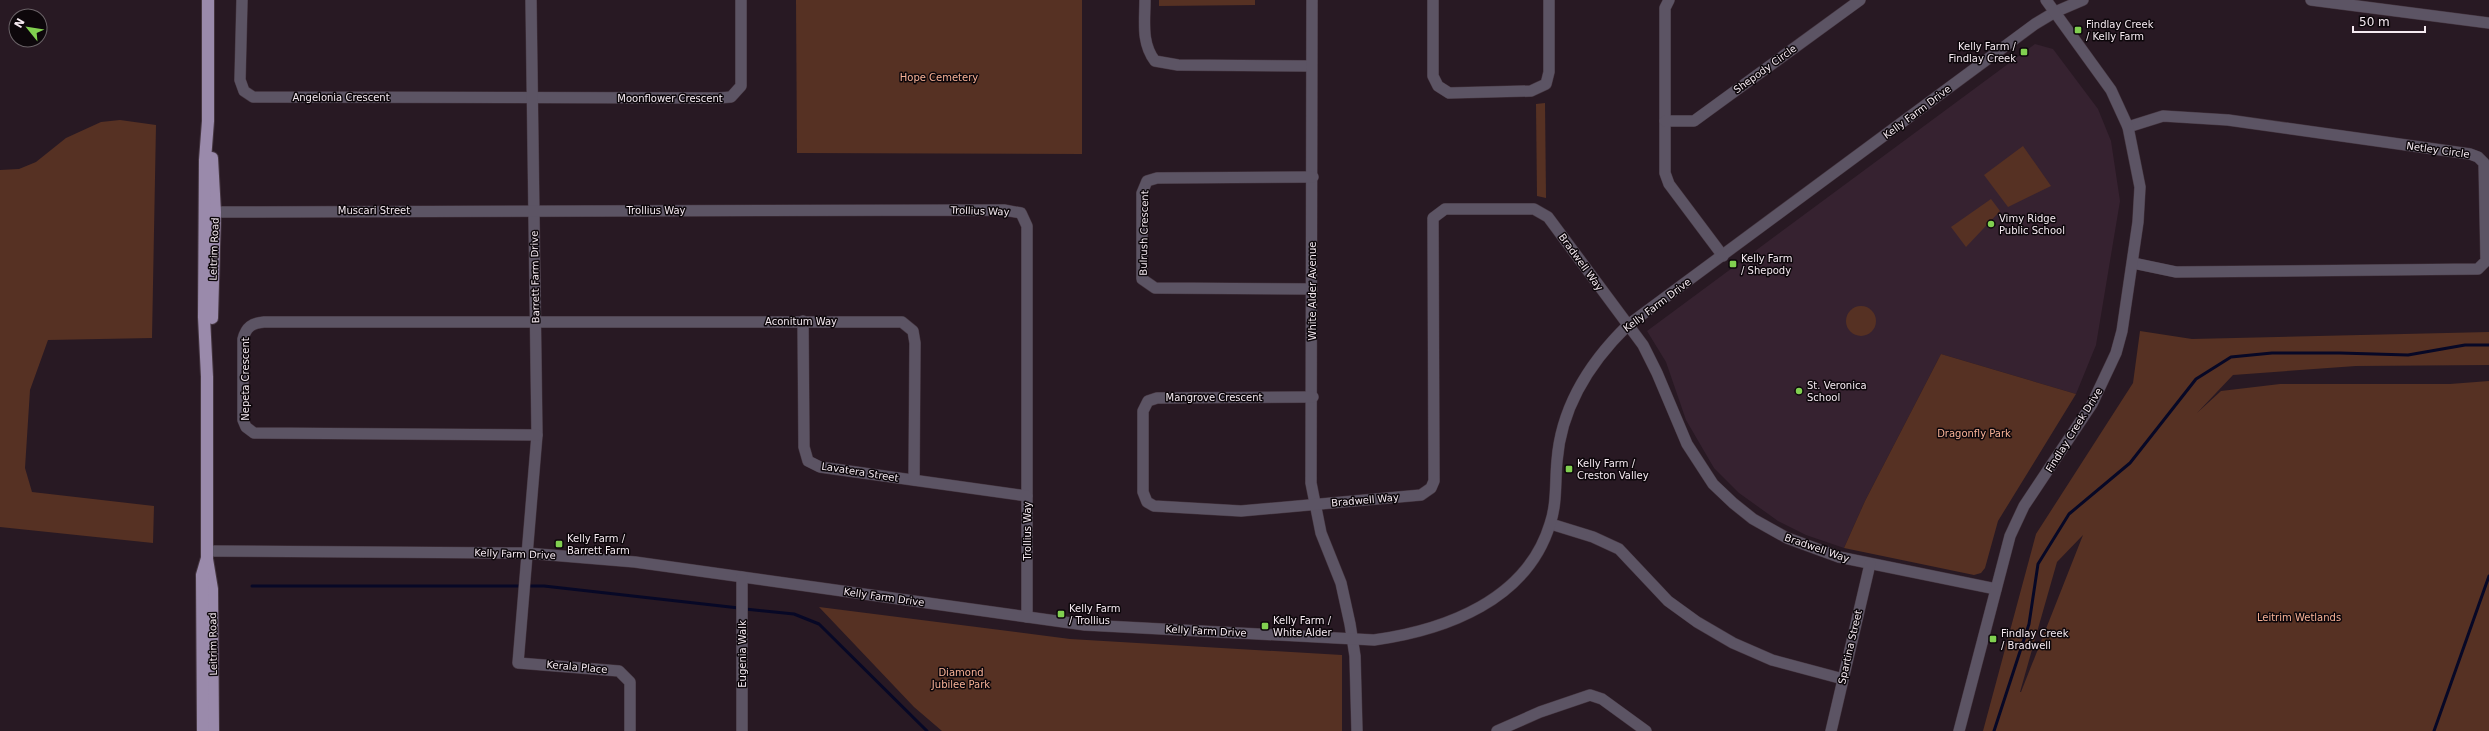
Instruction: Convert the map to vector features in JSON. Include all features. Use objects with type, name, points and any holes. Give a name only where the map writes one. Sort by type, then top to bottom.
[{"type":"main road","name":"Leitrim Road","points":[[207,377],[215,212],[208,121],[208,0]]},
{"type":"main road","name":"Leitrim Road","points":[[208,121],[205,160],[204,309],[207,377],[207,555],[212,589],[213,731]]},
{"type":"main road","name":"Leitrim Road","points":[[203,731],[202,575],[207,555]]},
{"type":"street","name":"Angelonia Crescent","points":[[242,0],[240,80],[243,91],[253,97],[532,98]]},
{"type":"street","name":"Barrett Farm Drive","points":[[518,663],[526,553],[537,436],[531,0]]},
{"type":"street","name":"Moonflower Crescent","points":[[532,98],[731,97],[741,86],[741,0]]},
{"type":"street","points":[[1145,0],[1145,38],[1148,52],[1155,61],[1178,65],[1311,66]]},
{"type":"street","name":"White Alder Avenue","points":[[1312,0],[1313,397],[1311,484],[1321,533],[1341,583],[1353,638],[1357,731]]},
{"type":"street","points":[[1433,0],[1433,76],[1438,86],[1449,93],[1531,91],[1546,84],[1549,72],[1549,0]]},
{"type":"street","points":[[1669,0],[1666,8],[1665,173],[1669,184],[1723,256]]},
{"type":"street","name":"Shepody Circle","points":[[1665,121],[1694,121],[1860,0]]},
{"type":"street","name":"Findlay Creek Drive","points":[[1958,731],[2010,536],[2024,506],[2092,404],[2116,353],[2122,331],[2132,263],[2140,187],[2128,127],[2111,90],[2046,0]]},
{"type":"street","name":"Kelly Farm Drive","points":[[207,555],[526,553],[635,562],[1085,625],[1374,640],[1408,634],[1438,625],[1495,599],[1512,586],[1526,571],[1540,549],[1550,524],[1559,443],[1572,404],[1590,369],[1628,325],[2055,12],[2082,0]]},
{"type":"street","points":[[2311,0],[2489,23]]},
{"type":"street","name":"Netley Circle","points":[[2128,127],[2163,116],[2228,120],[2470,154],[2478,156],[2484,163],[2486,261],[2478,269],[2176,272],[2132,263]]},
{"type":"street","name":"Bulrush Crescent","points":[[1312,289],[1155,288],[1147,284],[1142,279],[1142,193],[1147,181],[1157,178],[1313,177]]},
{"type":"street","name":"Bradwell Way","points":[[1314,504],[1421,494],[1432,488],[1434,482],[1433,218],[1445,209],[1534,208],[1542,211],[1548,217],[1643,345],[1657,373],[1687,444],[1713,484],[1753,519],[1787,538],[1839,557],[1996,589]]},
{"type":"street","name":"Muscari Street","points":[[215,212],[534,210]]},
{"type":"street","name":"Trollius Way","points":[[534,210],[1004,210],[1021,213],[1027,226],[1027,617]]},
{"type":"street","name":"Lavatera Street","points":[[803,321],[804,447],[808,461],[820,467],[1027,496]]},
{"type":"street","name":"Aconitum Way","points":[[535,322],[902,322],[913,331],[914,480]]},
{"type":"street","name":"Nepeta Crescent","points":[[535,322],[257,323],[248,327],[243,339],[243,420],[246,427],[258,434],[537,436]]},
{"type":"street","name":"Mangrove Crescent","points":[[1313,397],[1157,398],[1148,401],[1143,411],[1143,492],[1147,502],[1154,506],[1241,511],[1314,504]]},
{"type":"street","points":[[1550,524],[1592,537],[1619,549],[1668,601],[1696,622],[1733,644],[1772,660],[1843,679]]},
{"type":"street","name":"Spartina Street","points":[[1831,731],[1870,564]]},
{"type":"street","name":"Eugenia Walk","points":[[742,577],[742,731]]},
{"type":"street","name":"Kerala Place","points":[[518,663],[619,671],[630,682],[630,731]]},
{"type":"street","points":[[1497,731],[1540,712],[1590,695],[1602,699],[1646,731]]},
{"type":"shaded area","points":[[2035,44],[2053,49],[2098,109],[2111,141],[2120,201],[2096,345],[2076,394],[1941,354],[1865,501],[1844,548],[1806,535],[1778,521],[1739,493],[1714,468],[1686,420],[1666,362],[1647,331]]},
{"type":"green space","name":"Hope Cemetery","points":[[796,0],[1082,0],[1082,154],[797,153]]},
{"type":"green space","points":[[1159,0],[1255,0],[1255,5],[1159,6]]},
{"type":"green space","points":[[1545,103],[1546,198],[1537,196],[1536,104]]},
{"type":"green space","points":[[120,120],[156,125],[152,338],[48,340],[30,390],[25,468],[32,492],[154,506],[153,543],[0,527],[0,170],[19,169],[36,162],[66,138],[101,122]]},
{"type":"green space","points":[[2023,146],[2051,186],[2008,207],[1984,175]]},
{"type":"green space","points":[[1991,199],[2000,211],[1966,247],[1951,227]]},
{"type":"green space","points":[[1861,306],[1871,311],[1876,321],[1871,331],[1861,336],[1851,331],[1846,321],[1851,311]]},
{"type":"green space","name":"Leitrim Wetlands","points":[[2140,331],[2192,339],[2489,332],[2489,365],[2356,366],[2233,375],[2197,413],[2221,391],[2280,384],[2450,384],[2489,381],[2489,731],[1983,731],[2036,534],[2133,383]],"holes":[[[2083,535],[2021,692],[2057,562]]]},
{"type":"green space","name":"Dragonfly Park","points":[[1941,354],[2076,394],[1998,521],[1985,568],[1981,573],[1974,575],[1844,548],[1865,501]]},
{"type":"green space","name":"Diamond Jubilee Park","points":[[819,607],[1070,639],[1342,655],[1342,731],[942,731],[914,707]]},
{"type":"waterway","points":[[1994,731],[2029,624],[2038,564],[2069,514],[2130,463],[2196,379],[2231,357],[2272,353],[2408,355],[2465,345],[2489,345]]},
{"type":"waterway","points":[[2434,731],[2489,576]]},
{"type":"waterway","points":[[252,586],[544,586],[739,608]]},
{"type":"waterway","points":[[745,609],[794,614],[819,624],[927,731]]},
{"type":"place","name":"Findlay Creek / Kelly Farm","points":[[2078,30]]},
{"type":"place","name":"Kelly Farm / Findlay Creek","points":[[2024,52]]},
{"type":"place","name":"Vimy Ridge Public School","points":[[1991,224]]},
{"type":"place","name":"Kelly Farm / Shepody","points":[[1733,264]]},
{"type":"place","name":"St. Veronica School","points":[[1799,391]]},
{"type":"place","name":"Kelly Farm / Creston Valley","points":[[1569,469]]},
{"type":"place","name":"Kelly Farm / Barrett Farm","points":[[559,544]]},
{"type":"place","name":"Kelly Farm / Trollius","points":[[1061,614]]},
{"type":"place","name":"Kelly Farm / White Alder","points":[[1265,626]]},
{"type":"place","name":"Findlay Creek / Bradwell","points":[[1993,639]]}]
